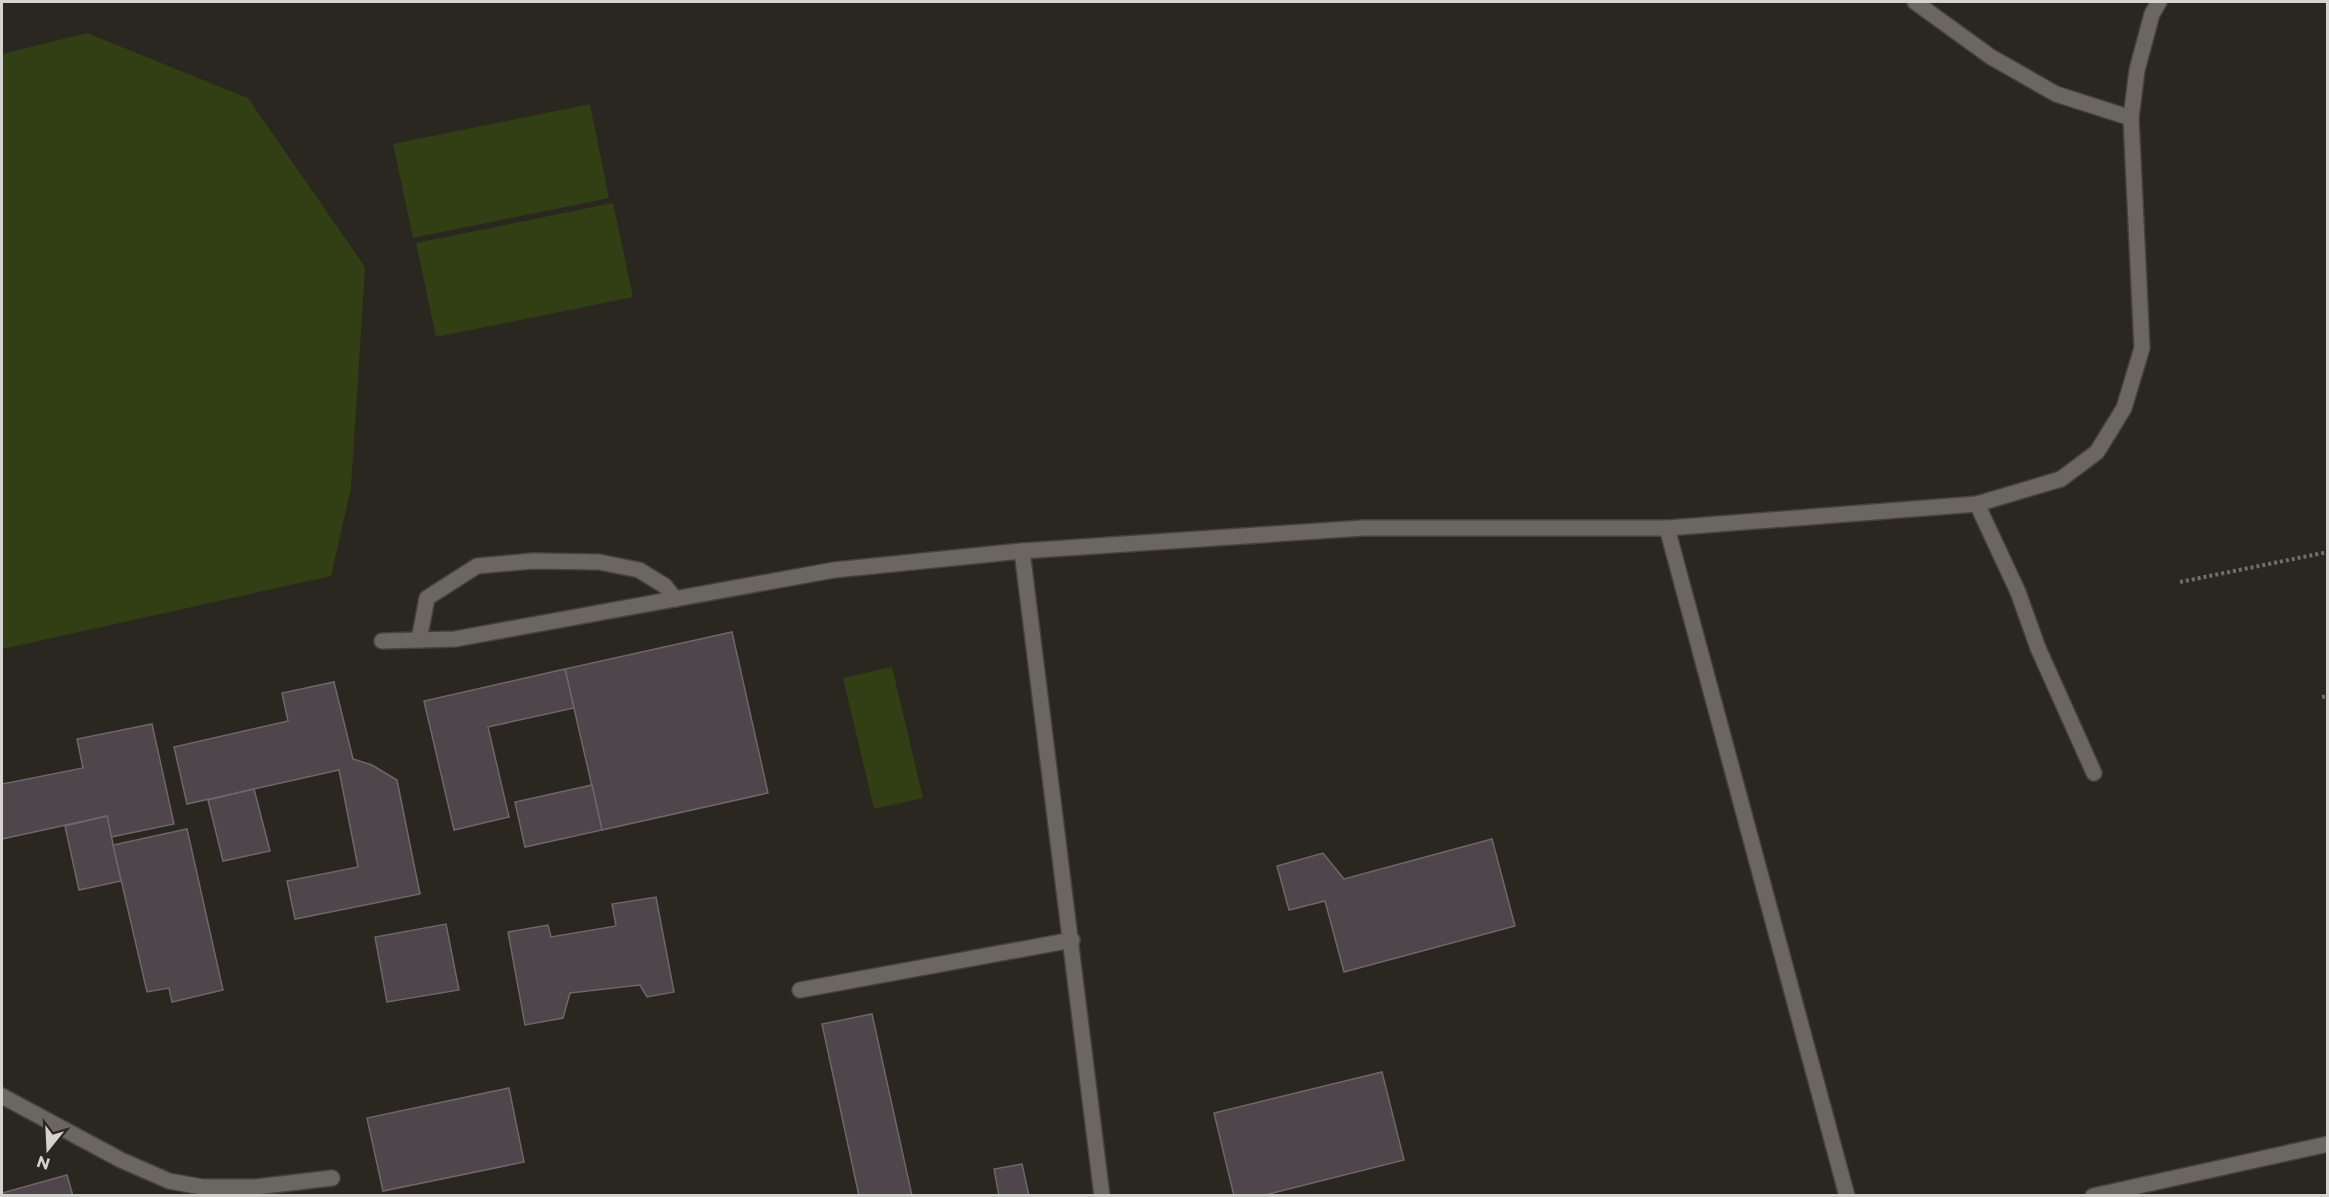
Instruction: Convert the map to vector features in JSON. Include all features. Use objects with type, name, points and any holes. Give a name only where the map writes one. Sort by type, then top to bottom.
[{"type":"street","points":[[1915,2],[1991,57],[2056,94],[2132,118]]},
{"type":"street","points":[[382,642],[455,639],[834,570],[1022,551],[1364,528],[1667,528],[1977,504],[2061,479],[2097,452],[2124,408],[2142,348],[2132,118],[2137,70],[2152,15],[2159,2]]},
{"type":"street","points":[[1977,504],[2018,592],[2038,648],[2094,773]]},
{"type":"street","points":[[1667,528],[1847,1196]]},
{"type":"street","points":[[1022,551],[1102,1196]]},
{"type":"street","points":[[419,640],[427,598],[477,566],[533,561],[599,562],[639,570],[665,586],[675,599]]},
{"type":"street","points":[[800,990],[1072,940]]},
{"type":"street","points":[[2,1096],[121,1160],[169,1181],[202,1186],[256,1187],[332,1178]]},
{"type":"street","points":[[2093,1196],[2328,1144]]},
{"type":"path","points":[[2180,582],[2328,552]]},
{"type":"green space","points":[[87,33],[248,98],[365,267],[351,488],[331,576],[2,649],[2,54]]},
{"type":"green space","points":[[590,104],[609,198],[413,238],[393,144]]},
{"type":"green space","points":[[613,203],[633,297],[436,337],[416,243]]},
{"type":"green space","points":[[892,667],[923,798],[874,809],[843,678]]},
{"type":"building","points":[[732,632],[768,793],[602,830],[565,669]]},
{"type":"building","points":[[565,669],[574,708],[488,727],[509,817],[454,830],[424,701]]},
{"type":"building","points":[[334,682],[353,759],[372,765],[397,780],[420,894],[295,919],[287,881],[358,867],[339,770],[187,804],[174,747],[288,721],[282,693]]},
{"type":"building","points":[[152,724],[174,824],[111,837],[107,816],[2,839],[2,784],[83,768],[77,739]]},
{"type":"building","points":[[592,785],[602,830],[525,847],[515,802]]},
{"type":"building","points":[[254,789],[270,851],[223,861],[208,800]]},
{"type":"building","points":[[107,816],[121,881],[79,890],[65,826]]},
{"type":"building","points":[[187,829],[223,990],[172,1002],[169,988],[147,992],[113,845]]},
{"type":"building","points":[[1492,839],[1515,926],[1344,972],[1325,901],[1289,910],[1277,866],[1323,853],[1344,879]]},
{"type":"building","points":[[656,897],[674,992],[647,997],[640,985],[570,993],[563,1018],[525,1025],[508,932],[548,925],[551,937],[616,926],[612,904]]},
{"type":"building","points":[[446,924],[459,990],[387,1002],[375,937]]},
{"type":"building","points":[[872,1014],[912,1196],[859,1196],[822,1024]]},
{"type":"building","points":[[1382,1072],[1404,1160],[1261,1196],[1234,1196],[1214,1113]]},
{"type":"building","points":[[509,1088],[524,1162],[383,1191],[367,1118]]},
{"type":"building","points":[[1022,1164],[1029,1196],[999,1196],[994,1169]]},
{"type":"building","points":[[67,1175],[73,1196],[2,1196],[2,1193]]}]
